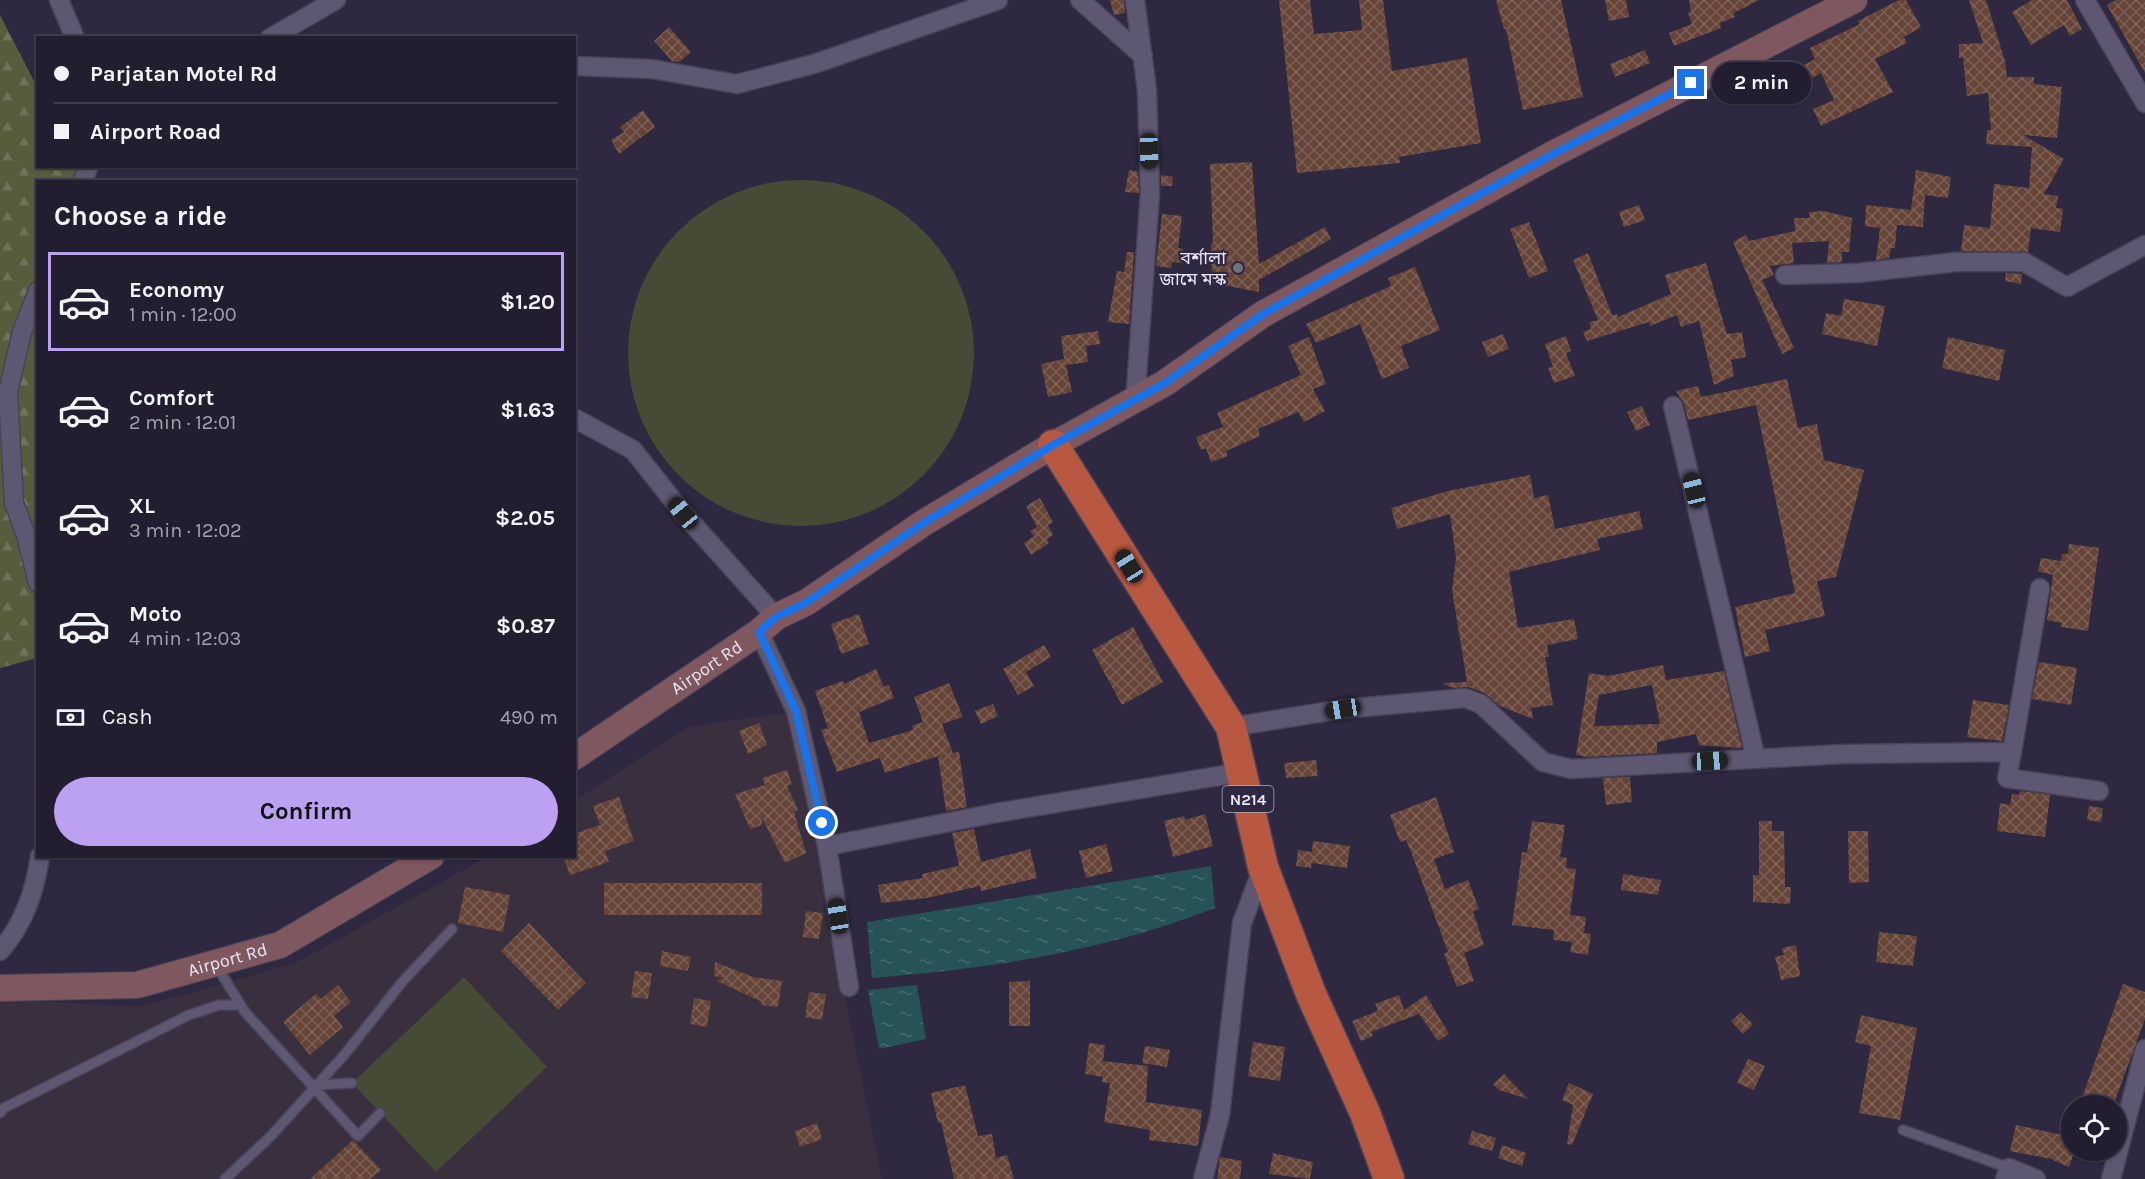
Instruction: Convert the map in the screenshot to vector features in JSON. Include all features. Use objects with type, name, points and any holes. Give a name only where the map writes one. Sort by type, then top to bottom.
[{"type":"highway","name":"N214","points":[[1053,445],[1231,727],[1263,867],[1311,994],[1365,1113],[1389,1179]]},
{"type":"main road","name":"Airport Rd","points":[[576,757],[768,624],[807,602],[925,522],[1053,445],[1135,402],[1263,314],[1553,154],[1854,0]]},
{"type":"main road","name":"Airport Rd","points":[[0,988],[137,985],[280,945],[428,858]]},
{"type":"street","points":[[59,0],[74,36]]},
{"type":"street","points":[[273,36],[336,0]]},
{"type":"street","points":[[576,66],[652,69],[737,84],[814,64],[998,0]]},
{"type":"street","points":[[1080,0],[1143,56]]},
{"type":"street","points":[[1135,0],[1147,90],[1150,192],[1135,402]]},
{"type":"street","points":[[2085,0],[2145,103]]},
{"type":"street","points":[[1785,274],[1858,273],[1956,262],[2024,262],[2067,287],[2145,245]]},
{"type":"street","points":[[36,296],[22,332],[8,392],[14,503],[26,535],[36,575]]},
{"type":"street","points":[[1673,405],[1756,759]]},
{"type":"street","points":[[576,419],[633,450],[768,624],[796,711],[827,846],[849,987]]},
{"type":"street","points":[[2040,588],[2007,778],[2100,791]]},
{"type":"street","points":[[1231,727],[1343,709],[1465,698],[1481,704],[1543,762],[1571,769],[1844,753],[2012,752]]},
{"type":"street","points":[[827,846],[996,813],[1243,772]]},
{"type":"street","points":[[0,951],[17,932],[36,883],[40,858]]},
{"type":"street","points":[[1203,1179],[1221,1115],[1242,923],[1263,867]]},
{"type":"street","points":[[2111,1179],[2145,1049]]},
{"type":"street","points":[[2007,1174],[2036,1179]]},
{"type":"lane","points":[[225,1179],[270,1137],[315,1087],[403,981],[452,929]]},
{"type":"lane","points":[[215,963],[240,1005],[358,1136],[380,1113]]},
{"type":"lane","points":[[0,1113],[14,1103],[189,1015],[219,1005],[240,1005]]},
{"type":"lane","points":[[315,1087],[352,1083]]},
{"type":"lane","points":[[1903,1130],[2007,1174]]},
{"type":"shaded area","points":[[801,180],[835,184],[867,193],[911,219],[935,243],[961,287],[970,319],[974,353],[970,387],[961,419],[935,463],[911,487],[867,513],[835,522],[801,526],[767,522],[735,513],[691,487],[667,463],[641,419],[632,387],[628,353],[632,319],[641,287],[667,243],[691,219],[735,193],[767,184]]},
{"type":"shaded area","points":[[796,711],[849,1016],[882,1179],[0,1179],[0,999],[140,1007],[295,963],[485,858],[576,858],[576,799],[689,727]]},
{"type":"shaded area","points":[[464,977],[547,1067],[436,1172],[352,1083]]},
{"type":"green space","points":[[0,15],[36,85],[36,168],[80,168],[86,180],[36,180],[36,658],[0,668]]},
{"type":"water","points":[[1211,866],[1215,908],[1174,923],[1132,936],[1046,956],[959,969],[872,978],[867,922]]},
{"type":"water","points":[[917,985],[926,1039],[879,1049],[868,990]]},
{"type":"building","points":[[1110,0],[1124,0],[1125,13],[1114,15]]},
{"type":"building","points":[[1279,0],[1310,0],[1314,34],[1362,30],[1359,0],[1383,0],[1392,71],[1467,58],[1481,143],[1399,157],[1400,163],[1297,173]]},
{"type":"building","points":[[1496,0],[1561,0],[1583,97],[1523,110],[1506,29],[1504,29]]},
{"type":"building","points":[[1605,0],[1626,0],[1629,17],[1609,21]]},
{"type":"building","points":[[1689,0],[1759,0],[1734,13],[1735,17],[1720,23],[1721,28],[1674,46],[1669,33],[1692,24],[1688,13],[1691,12]]},
{"type":"building","points":[[1899,0],[1906,0],[1921,27],[1904,37],[1907,43],[1875,59],[1893,92],[1821,126],[1813,109],[1834,100],[1821,73],[1782,94],[1779,90],[1748,105],[1738,82],[1765,70],[1769,78],[1788,67],[1791,72],[1815,59],[1810,48],[1860,24],[1858,21]]},
{"type":"building","points":[[1969,0],[1986,0],[2005,61],[2007,77],[2034,77],[2034,84],[2062,87],[2057,138],[2023,135],[2064,159],[2044,194],[2058,196],[2056,208],[2063,209],[2060,232],[2031,228],[2028,252],[1961,251],[1964,225],[1990,228],[1994,184],[2029,188],[2032,147],[1986,144],[1987,130],[1991,130],[1988,93],[1967,96],[1963,58],[1959,58],[1959,44],[1983,43]]},
{"type":"building","points":[[2032,0],[2067,0],[2082,29],[2070,36],[2064,25],[2031,45],[2012,12]]},
{"type":"building","points":[[2116,0],[2145,0],[2145,73],[2107,5]]},
{"type":"building","points":[[669,27],[691,52],[679,62],[672,61],[654,41]]},
{"type":"building","points":[[1645,50],[1650,63],[1615,77],[1610,64]]},
{"type":"building","points":[[643,110],[655,127],[619,154],[611,140],[624,132],[620,127]]},
{"type":"building","points":[[1252,162],[1259,264],[1325,227],[1331,239],[1259,280],[1259,292],[1212,283],[1210,164]]},
{"type":"building","points":[[1129,170],[1138,172],[1139,193],[1125,192]]},
{"type":"building","points":[[1916,170],[1951,177],[1948,198],[1925,195],[1923,227],[1897,225],[1895,248],[1891,248],[1889,258],[1876,260],[1880,228],[1865,226],[1866,205],[1911,210]]},
{"type":"building","points":[[1161,175],[1173,177],[1172,186],[1161,186]]},
{"type":"building","points":[[1639,205],[1645,220],[1624,227],[1619,212]]},
{"type":"building","points":[[1824,211],[1852,218],[1849,252],[1842,252],[1842,262],[1827,263],[1829,241],[1792,243],[1794,263],[1770,266],[1774,275],[1762,280],[1794,348],[1782,354],[1733,242],[1746,235],[1749,241],[1795,231],[1794,218],[1810,218],[1809,212]]},
{"type":"building","points":[[1162,214],[1182,216],[1178,248],[1183,249],[1182,263],[1172,262],[1171,268],[1156,266]]},
{"type":"building","points":[[1529,222],[1548,271],[1529,278],[1510,229]]},
{"type":"building","points":[[1127,252],[1134,252],[1129,324],[1108,322],[1117,271],[1124,272]]},
{"type":"building","points":[[1588,253],[1612,315],[1617,314],[1618,317],[1671,294],[1665,275],[1706,263],[1727,334],[1742,332],[1746,357],[1731,360],[1734,376],[1714,385],[1699,321],[1681,327],[1677,315],[1650,326],[1649,322],[1587,341],[1583,332],[1591,329],[1589,322],[1598,320],[1573,260]]},
{"type":"building","points":[[1415,267],[1440,330],[1401,346],[1409,368],[1382,379],[1360,324],[1316,343],[1306,324],[1391,286],[1388,278]]},
{"type":"building","points":[[2006,273],[2022,274],[2021,284],[2005,281]]},
{"type":"building","points":[[1844,299],[1885,306],[1877,346],[1822,334],[1826,313],[1841,316]]},
{"type":"building","points":[[1098,331],[1100,344],[1086,346],[1088,362],[1066,365],[1072,392],[1048,397],[1041,364],[1064,359],[1061,336]]},
{"type":"building","points":[[1503,334],[1509,349],[1488,357],[1482,342]]},
{"type":"building","points":[[1566,336],[1571,351],[1566,353],[1575,376],[1554,383],[1548,368],[1553,367],[1545,344]]},
{"type":"building","points":[[1309,337],[1326,384],[1313,389],[1325,411],[1304,422],[1298,412],[1258,429],[1260,436],[1226,451],[1228,456],[1211,462],[1206,448],[1201,450],[1196,437],[1223,427],[1217,413],[1301,375],[1288,346]]},
{"type":"building","points":[[1948,337],[2005,350],[1999,381],[1942,368]]},
{"type":"building","points":[[1787,379],[1798,428],[1817,424],[1824,460],[1864,470],[1836,577],[1817,581],[1825,616],[1765,630],[1770,651],[1745,657],[1735,607],[1795,593],[1756,405],[1688,420],[1684,403],[1676,391],[1698,386],[1701,397]]},
{"type":"building","points":[[1642,406],[1650,425],[1636,431],[1627,412]]},
{"type":"building","points":[[1530,475],[1534,498],[1548,495],[1555,529],[1639,511],[1643,529],[1597,539],[1600,550],[1509,572],[1518,628],[1574,619],[1578,639],[1547,645],[1549,657],[1545,657],[1553,705],[1531,708],[1533,719],[1500,706],[1485,693],[1468,687],[1453,688],[1442,683],[1467,682],[1452,590],[1456,558],[1450,514],[1397,529],[1391,508],[1448,491]]},
{"type":"building","points":[[1040,498],[1053,522],[1048,525],[1053,535],[1047,539],[1049,543],[1031,555],[1024,543],[1034,536],[1030,531],[1037,527],[1026,506]]},
{"type":"building","points":[[2069,544],[2099,548],[2088,631],[2061,627],[2062,623],[2047,620],[2053,575],[2038,571],[2041,558],[2061,561],[2062,554],[2068,554]]},
{"type":"building","points":[[859,614],[869,644],[841,654],[831,624]]},
{"type":"building","points":[[1133,627],[1163,682],[1122,705],[1092,650]]},
{"type":"building","points":[[1044,645],[1051,657],[1026,672],[1034,686],[1018,695],[1003,669]]},
{"type":"building","points":[[2039,662],[2077,668],[2071,705],[2032,699]]},
{"type":"building","points":[[1663,665],[1666,680],[1724,671],[1742,748],[1699,745],[1696,734],[1657,742],[1657,753],[1588,757],[1576,755],[1589,673],[1608,676]],"holes":[[[1652,685],[1660,724],[1594,726],[1599,695]]]},
{"type":"building","points":[[876,669],[884,687],[889,685],[894,698],[859,712],[869,743],[913,730],[912,726],[923,722],[914,697],[949,683],[963,717],[942,724],[953,753],[959,752],[967,807],[946,811],[938,756],[885,773],[880,758],[837,772],[821,730],[828,728],[815,691],[843,681],[844,684]]},
{"type":"building","points":[[1973,700],[2009,705],[2002,741],[1967,737]]},
{"type":"building","points":[[993,704],[998,716],[981,724],[975,711]]},
{"type":"building","points":[[759,723],[767,745],[748,754],[739,731]]},
{"type":"building","points":[[1316,760],[1318,776],[1286,778],[1284,763]]},
{"type":"building","points":[[787,770],[792,784],[787,786],[798,810],[794,812],[806,853],[785,863],[762,818],[762,825],[750,829],[735,794],[765,785],[762,778]]},
{"type":"building","points":[[1630,777],[1632,802],[1606,805],[1603,778]]},
{"type":"building","points":[[2020,791],[2050,795],[2045,837],[1997,831],[2000,803],[2010,805],[2012,794],[2019,795]]},
{"type":"building","points":[[619,797],[634,841],[605,851],[609,862],[570,875],[564,858],[576,858],[576,833],[600,825],[593,806]]},
{"type":"building","points":[[1436,797],[1454,852],[1434,859],[1445,889],[1468,880],[1479,909],[1473,911],[1484,945],[1464,953],[1474,981],[1457,987],[1444,954],[1448,952],[1411,852],[1406,840],[1400,842],[1390,815]]},
{"type":"building","points":[[2089,806],[2103,808],[2101,822],[2087,820]]},
{"type":"building","points":[[1205,814],[1213,846],[1173,857],[1164,821],[1184,816],[1185,820]]},
{"type":"building","points":[[1532,821],[1565,825],[1560,857],[1567,858],[1566,868],[1576,869],[1570,915],[1586,917],[1584,933],[1591,934],[1588,955],[1570,952],[1572,942],[1553,940],[1554,930],[1512,925],[1522,852],[1527,853]]},
{"type":"building","points":[[1759,821],[1772,821],[1772,831],[1784,831],[1785,887],[1791,887],[1790,904],[1753,902],[1753,875],[1759,875]]},
{"type":"building","points":[[974,829],[981,862],[1030,849],[1037,878],[981,891],[980,886],[927,898],[881,903],[878,885],[923,878],[922,874],[959,866],[952,833]]},
{"type":"building","points":[[1848,831],[1868,831],[1869,882],[1849,883]]},
{"type":"building","points":[[1313,841],[1350,846],[1347,868],[1312,863],[1311,868],[1296,866],[1298,850],[1312,852]]},
{"type":"building","points":[[1106,844],[1113,871],[1086,878],[1079,851]]},
{"type":"building","points":[[1623,874],[1661,880],[1658,895],[1621,890]]},
{"type":"building","points":[[604,883],[762,883],[762,915],[604,915]]},
{"type":"building","points":[[465,887],[510,895],[503,932],[458,923]]},
{"type":"building","points":[[806,911],[823,913],[819,939],[803,937]]},
{"type":"building","points":[[529,923],[586,983],[558,1010],[501,951]]},
{"type":"building","points":[[1879,932],[1917,936],[1913,966],[1876,962]]},
{"type":"building","points":[[1796,945],[1800,976],[1781,980],[1775,957],[1784,955],[1782,948]]},
{"type":"building","points":[[662,951],[691,957],[688,971],[660,966]]},
{"type":"building","points":[[715,962],[753,977],[782,981],[778,1007],[761,1005],[762,1002],[717,981],[723,978],[714,976]]},
{"type":"building","points":[[635,971],[652,973],[648,999],[631,997]]},
{"type":"building","points":[[1030,981],[1030,1026],[1009,1026],[1009,982]]},
{"type":"building","points":[[2123,984],[2145,992],[2145,1019],[2117,1095],[2083,1095]]},
{"type":"building","points":[[338,985],[351,1002],[334,1016],[343,1027],[310,1055],[283,1022],[316,994],[321,999]]},
{"type":"building","points":[[809,992],[826,994],[822,1020],[805,1017]]},
{"type":"building","points":[[1399,995],[1404,1010],[1426,995],[1449,1034],[1438,1041],[1419,1014],[1371,1032],[1373,1036],[1361,1041],[1352,1021],[1378,1011],[1375,1004]]},
{"type":"building","points":[[694,998],[711,1001],[707,1027],[690,1024]]},
{"type":"building","points":[[1741,1012],[1753,1024],[1743,1034],[1731,1021]]},
{"type":"building","points":[[1861,1015],[1917,1028],[1900,1120],[1859,1113],[1871,1046],[1855,1042]]},
{"type":"building","points":[[1253,1042],[1285,1047],[1280,1081],[1248,1076]]},
{"type":"building","points":[[1089,1043],[1105,1045],[1103,1061],[1148,1066],[1146,1102],[1202,1110],[1198,1146],[1149,1140],[1150,1130],[1104,1122],[1110,1083],[1102,1082],[1103,1077],[1085,1074]]},
{"type":"building","points":[[1145,1046],[1170,1050],[1167,1067],[1142,1063]]},
{"type":"building","points":[[1748,1059],[1765,1066],[1754,1090],[1737,1083]]},
{"type":"building","points":[[1504,1074],[1528,1099],[1499,1090],[1493,1084]]},
{"type":"building","points":[[1569,1083],[1593,1094],[1572,1145],[1567,1144],[1573,1105],[1562,1100]]},
{"type":"building","points":[[965,1085],[978,1136],[992,1134],[996,1158],[1007,1155],[1014,1179],[954,1179],[941,1122],[938,1123],[931,1093]]},
{"type":"building","points":[[817,1123],[822,1139],[800,1147],[795,1131]]},
{"type":"building","points":[[2016,1125],[2061,1135],[2061,1161],[2071,1161],[2069,1167],[2051,1159],[2010,1151]]},
{"type":"building","points":[[1472,1131],[1496,1138],[1492,1151],[1468,1144]]},
{"type":"building","points":[[353,1140],[381,1170],[370,1179],[310,1179]]},
{"type":"building","points":[[1502,1145],[1526,1153],[1522,1166],[1498,1158]]},
{"type":"building","points":[[1273,1153],[1313,1162],[1310,1179],[1269,1174]]},
{"type":"building","points":[[1220,1157],[1242,1161],[1240,1179],[1217,1179]]},
{"type":"place","name":"বর্শালা জামে মস্ক","points":[[1238,268]]},
{"type":"route","points":[[822,823],[796,711],[759,632],[776,617],[807,602],[925,522],[1053,445],[1135,402],[1263,314],[1553,154],[1691,83]]}]
